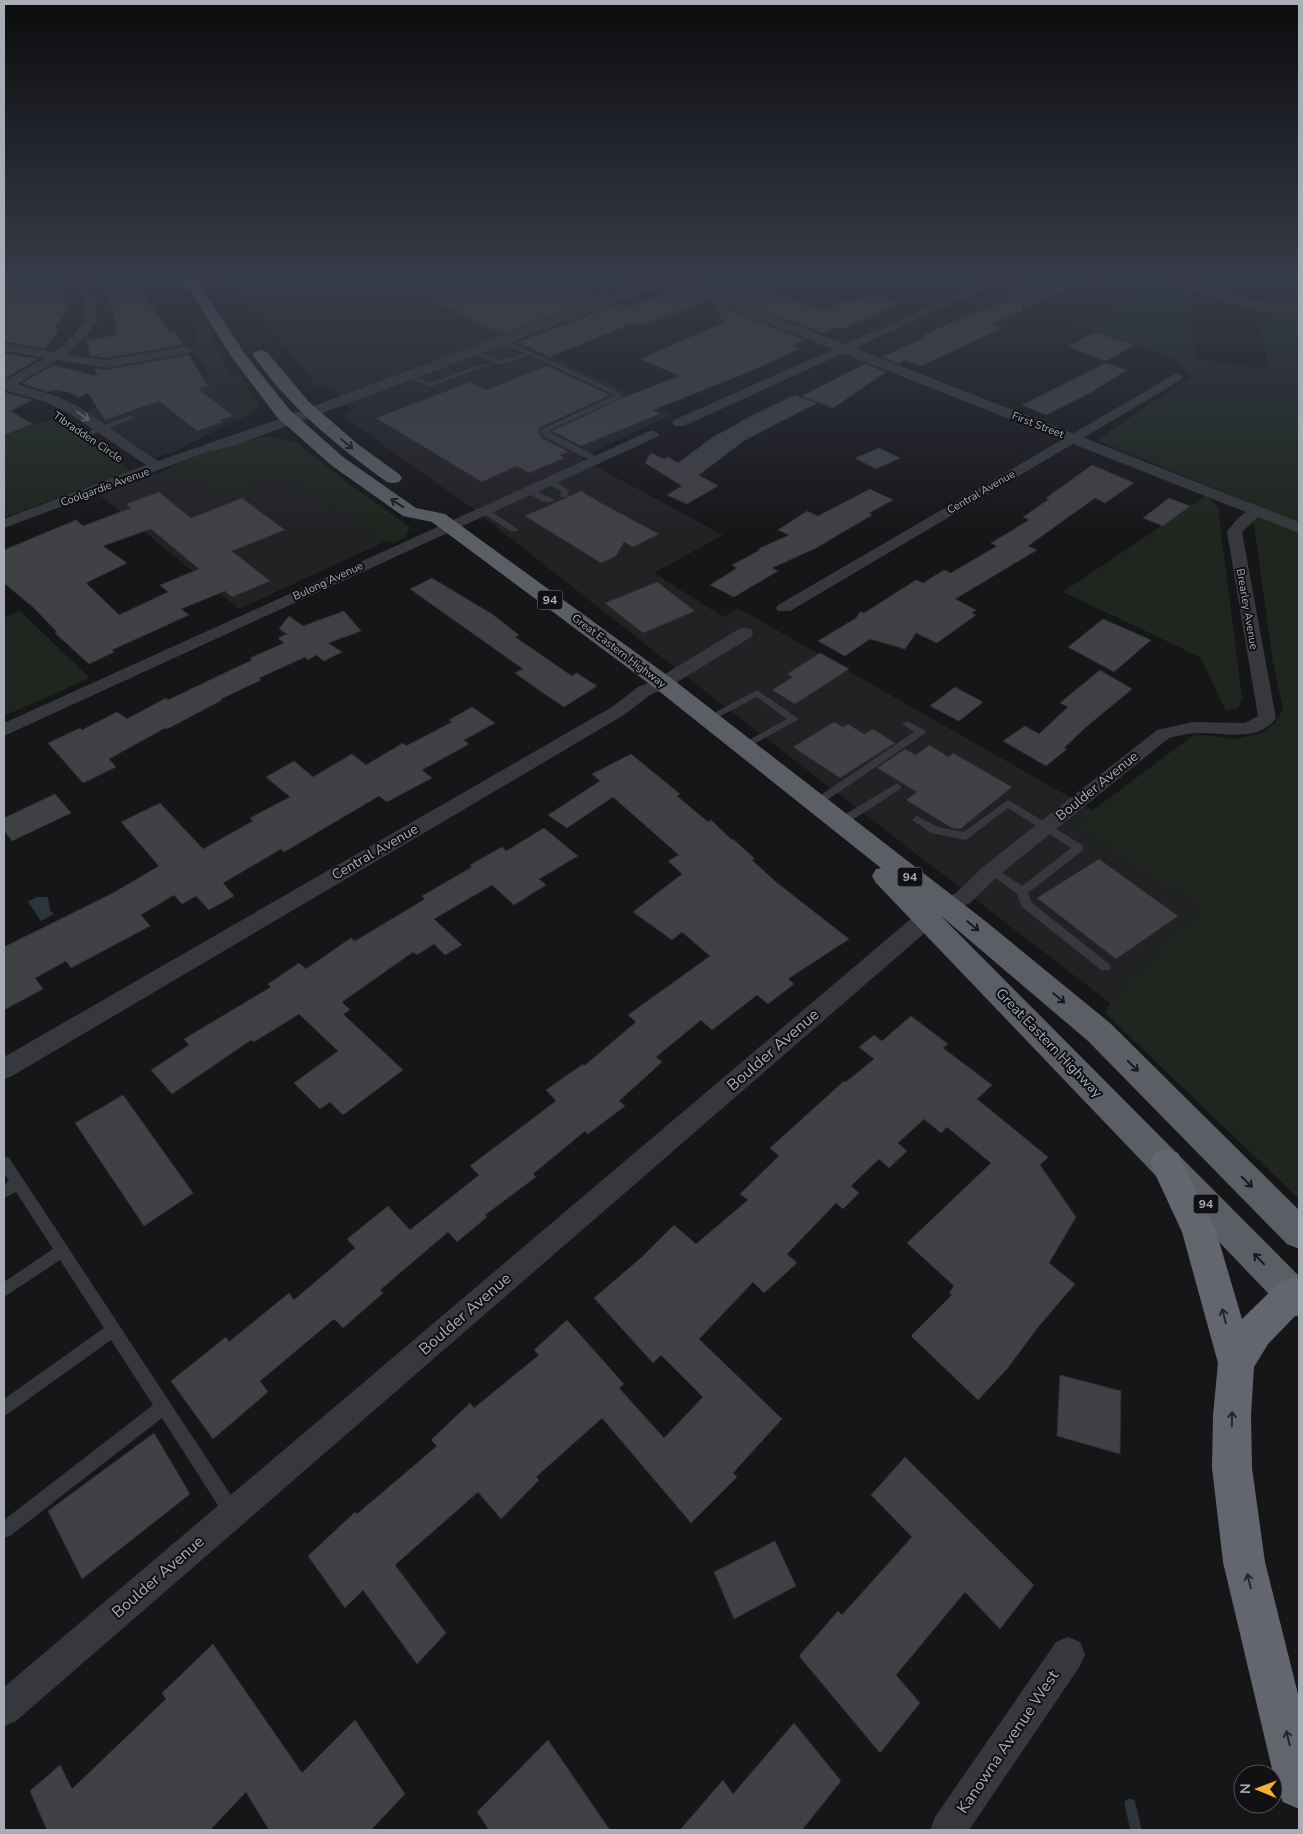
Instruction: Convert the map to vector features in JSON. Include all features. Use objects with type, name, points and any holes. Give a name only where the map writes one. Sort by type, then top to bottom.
[{"type":"highway","name":"Great Eastern Highway","points":[[244,363],[286,417],[336,462],[410,512],[445,522]]},
{"type":"highway","name":"Great Eastern Highway","points":[[266,363],[306,409],[353,449],[435,507],[445,522],[663,683],[809,799],[937,912],[1099,1032],[1299,1233]]},
{"type":"highway","name":"Great Eastern Highway","points":[[937,912],[1166,1164],[1297,1295]]},
{"type":"highway","points":[[1166,1164],[1199,1230],[1236,1363],[1232,1415],[1232,1468],[1244,1562],[1299,1786]]},
{"type":"highway","points":[[1236,1363],[1255,1331],[1297,1295]]},
{"type":"street","points":[[4,388],[47,363]]},
{"type":"street","points":[[88,363],[119,363],[125,377]]},
{"type":"street","name":"Coolgardie Avenue","points":[[4,524],[205,448],[228,443],[306,409],[441,363]]},
{"type":"street","points":[[679,423],[813,363]]},
{"type":"street","name":"First Street","points":[[878,363],[1299,528]]},
{"type":"street","name":"Central Avenue","points":[[784,608],[1177,377]]},
{"type":"street","name":"Tibradden Circle","points":[[4,388],[51,399],[74,410],[158,467]]},
{"type":"street","name":"Tibradden Circle","points":[[4,388],[60,416],[102,445]]},
{"type":"street","name":"Bulong Avenue","points":[[4,730],[432,533],[445,522],[485,511],[652,434]]},
{"type":"street","name":"Tibradden Circle","points":[[126,462],[141,473]]},
{"type":"street","name":"Brearley Avenue","points":[[1257,511],[1242,522],[1234,532],[1267,718]]},
{"type":"street","name":"Central Avenue","points":[[4,1069],[618,711],[644,692],[663,683],[745,634]]},
{"type":"street","name":"Boulder Avenue","points":[[4,1709],[937,912],[963,898],[990,871],[1163,734],[1179,729],[1202,727],[1231,730],[1249,728],[1261,724],[1267,718]]},
{"type":"street","name":"Kanowna Avenue West","points":[[948,1830],[1068,1654]]},
{"type":"lane","points":[[551,363],[619,396],[544,430],[546,434],[596,460]]},
{"type":"lane","points":[[408,375],[430,384],[486,365]]},
{"type":"lane","points":[[86,434],[132,417]]},
{"type":"lane","points":[[550,482],[564,490],[565,493],[563,494]]},
{"type":"lane","points":[[531,491],[545,500],[551,500]]},
{"type":"lane","points":[[485,511],[515,530]]},
{"type":"lane","points":[[708,719],[757,693],[794,719],[743,747]]},
{"type":"lane","points":[[809,799],[921,732],[907,724]]},
{"type":"lane","points":[[837,824],[896,787]]},
{"type":"lane","points":[[917,820],[936,830],[966,836],[1008,803],[1078,848],[1022,892]]},
{"type":"lane","points":[[990,871],[1022,892],[1026,904],[1105,967]]},
{"type":"lane","points":[[4,1162],[233,1513]]},
{"type":"lane","points":[[4,1192],[18,1183]]},
{"type":"lane","points":[[4,1290],[62,1251]]},
{"type":"lane","points":[[4,1408],[114,1330]]},
{"type":"lane","points":[[4,1530],[163,1407]]},
{"type":"shaded area","points":[[201,363],[225,363],[230,372],[240,378],[259,404],[247,416],[231,423],[239,411],[232,398],[219,389]]},
{"type":"shaded area","points":[[298,363],[563,363],[673,414],[580,458],[723,535],[654,573],[723,617],[738,608],[1094,811],[1074,825],[1201,907],[1110,1003],[715,699],[472,508],[345,418],[352,409],[332,388],[318,387]]},
{"type":"shaded area","points":[[1177,363],[1222,363],[1269,369],[1267,363],[1299,363],[1299,1199],[1105,1013],[1110,1003],[1201,907],[1073,825],[1195,734],[1235,739],[1264,732],[1275,723],[1283,709],[1273,663],[1251,503],[1097,440],[1190,377]]},
{"type":"shaded area","points":[[211,376],[219,389],[232,398],[239,412],[231,423],[176,451],[155,458],[85,412],[140,389]]},
{"type":"shaded area","points":[[54,418],[71,427],[130,471],[4,518],[4,435]]},
{"type":"shaded area","points":[[269,437],[296,442],[353,487],[410,527],[406,537],[394,543],[386,541],[283,474],[224,496],[196,475],[184,479],[171,468],[191,457],[218,448],[247,440]]},
{"type":"shaded area","points":[[171,468],[184,479],[196,475],[224,496],[283,474],[386,541],[239,609],[97,493]]},
{"type":"shaded area","points":[[1207,495],[1218,508],[1242,698],[1238,708],[1226,711],[1200,657],[1063,592]]},
{"type":"shaded area","points":[[20,611],[90,678],[4,716],[4,617]]},
{"type":"shaded area","points":[[36,897],[48,897],[50,911],[54,914],[41,921],[28,902]]},
{"type":"building","points":[[4,363],[32,363],[4,379]]},
{"type":"building","points":[[147,363],[194,363],[208,386],[198,389],[234,416],[220,420],[223,422],[197,431],[159,401],[105,420],[88,393],[79,397],[69,392],[52,390],[48,392],[22,383],[53,365],[97,376],[95,368],[105,370]]},
{"type":"building","points":[[648,363],[769,363],[653,410],[660,414],[581,446],[552,431],[622,398],[680,376]]},
{"type":"building","points":[[912,363],[928,363],[921,366]]},
{"type":"building","points":[[1106,363],[1127,370],[1090,393],[1046,415],[1022,405]]},
{"type":"building","points":[[865,364],[886,372],[833,408],[802,396]]},
{"type":"building","points":[[547,366],[610,395],[539,428],[538,431],[542,438],[569,452],[559,455],[564,458],[529,473],[517,466],[482,482],[376,418],[470,382],[486,390]]},
{"type":"building","points":[[4,392],[32,400],[10,411],[33,424],[4,435]]},
{"type":"building","points":[[795,395],[817,403],[745,440],[699,475],[718,486],[687,504],[667,495],[682,486],[645,463],[651,453],[664,459],[668,457],[678,463],[713,437]]},
{"type":"building","points":[[879,448],[900,458],[876,469],[855,458]]},
{"type":"building","points":[[1092,465],[1134,483],[1105,503],[1095,498],[1028,546],[1037,550],[955,599],[976,610],[972,613],[976,615],[937,643],[916,633],[905,649],[870,639],[845,656],[818,641],[856,618],[860,612],[864,613],[916,580],[923,583],[944,570],[951,573],[997,546],[991,543],[1029,520],[1023,517]]},
{"type":"building","points":[[870,489],[893,500],[869,513],[872,515],[816,548],[772,568],[778,571],[734,597],[710,585],[737,568],[732,565],[760,550],[758,549],[789,535],[778,530],[807,511],[818,516]]},
{"type":"building","points":[[581,491],[659,534],[633,547],[624,542],[616,556],[601,563],[525,516]]},
{"type":"building","points":[[159,492],[191,518],[242,498],[285,530],[232,551],[270,581],[232,597],[225,591],[181,609],[189,615],[112,650],[114,652],[89,664],[55,633],[57,632],[34,608],[4,583],[4,550],[76,520],[83,526],[131,508],[126,504]],"holes":[[[151,529],[199,569],[160,585],[168,592],[119,615],[86,583],[127,563],[103,546]]]},
{"type":"building","points":[[1169,498],[1190,506],[1163,526],[1143,518]]},
{"type":"building","points":[[432,578],[492,614],[519,635],[515,637],[572,676],[577,673],[597,686],[564,707],[515,673],[523,669],[410,589]]},
{"type":"building","points":[[657,582],[695,611],[643,633],[605,603]]},
{"type":"building","points":[[344,611],[361,631],[328,643],[342,652],[324,661],[316,655],[308,660],[305,657],[259,678],[261,680],[221,699],[167,729],[165,728],[109,759],[116,767],[83,783],[48,743],[80,728],[82,730],[117,712],[127,719],[166,698],[168,700],[252,660],[250,658],[284,643],[278,638],[287,634],[279,629],[289,616],[303,626]]},
{"type":"building","points":[[1103,619],[1151,640],[1114,672],[1068,647]]},
{"type":"building","points":[[820,653],[849,669],[795,704],[772,690],[793,677],[787,674]]},
{"type":"building","points":[[1100,670],[1132,689],[1085,728],[1064,748],[1067,749],[1046,766],[1003,741],[1025,726],[1039,734],[1068,707],[1060,703]]},
{"type":"building","points":[[955,687],[983,702],[959,721],[930,706]]},
{"type":"building","points":[[472,707],[495,723],[464,740],[469,744],[422,770],[432,778],[387,802],[379,796],[284,852],[281,849],[223,883],[234,896],[209,910],[196,896],[182,904],[174,895],[141,915],[150,926],[71,968],[66,961],[35,978],[43,989],[4,1010],[4,947],[113,893],[159,866],[121,822],[160,803],[203,849],[253,821],[250,818],[290,797],[266,777],[294,761],[313,777],[352,754],[366,765],[403,743],[406,746],[452,722],[449,720]]},
{"type":"building","points":[[834,722],[843,727],[848,724],[864,734],[873,729],[895,743],[840,778],[793,747]]},
{"type":"building","points":[[929,745],[949,757],[953,753],[1012,787],[960,829],[952,828],[906,800],[917,792],[877,768],[905,749],[916,755]]},
{"type":"building","points":[[631,754],[680,794],[677,796],[708,822],[711,820],[733,839],[776,882],[849,939],[788,979],[794,984],[768,1004],[757,995],[712,1030],[701,1020],[656,1057],[662,1062],[619,1101],[625,1106],[588,1134],[585,1131],[533,1174],[536,1177],[485,1215],[487,1217],[457,1242],[448,1232],[380,1290],[383,1293],[343,1328],[334,1319],[260,1381],[268,1392],[213,1439],[171,1381],[226,1337],[229,1342],[289,1293],[294,1300],[355,1248],[347,1239],[388,1206],[410,1230],[479,1175],[470,1166],[556,1101],[546,1090],[583,1064],[584,1066],[636,1022],[628,1015],[710,956],[682,932],[672,940],[633,912],[682,874],[668,861],[679,855],[613,797],[567,828],[548,815],[600,781],[592,774]]},
{"type":"building","points":[[55,794],[71,813],[12,841],[4,830],[4,818]]},
{"type":"building","points":[[544,828],[578,856],[539,879],[546,885],[514,905],[492,885],[434,919],[462,945],[445,955],[434,944],[417,955],[413,952],[342,1002],[350,1010],[343,1014],[403,1070],[343,1115],[330,1102],[320,1109],[294,1083],[338,1051],[299,1014],[254,1042],[251,1040],[172,1094],[151,1070],[189,1045],[184,1039],[271,987],[268,984],[299,963],[306,969],[351,938],[355,941],[425,899],[422,896],[472,867],[470,865],[502,847],[506,851]]},
{"type":"building","points":[[1099,859],[1178,916],[1116,959],[1037,898]]},
{"type":"building","points":[[911,1016],[948,1044],[943,1048],[992,1085],[977,1099],[1048,1157],[1040,1165],[1076,1217],[1049,1263],[1075,1284],[1039,1326],[1007,1369],[978,1400],[911,1336],[952,1295],[949,1293],[954,1286],[907,1243],[991,1163],[947,1127],[941,1133],[924,1119],[898,1143],[907,1151],[889,1168],[879,1159],[851,1186],[859,1193],[843,1209],[836,1203],[787,1254],[797,1263],[764,1293],[753,1282],[699,1339],[782,1419],[733,1473],[737,1477],[691,1523],[602,1418],[536,1477],[539,1480],[501,1519],[478,1492],[395,1565],[446,1633],[417,1664],[363,1590],[345,1608],[308,1556],[355,1512],[357,1514],[437,1446],[431,1440],[470,1403],[474,1408],[539,1355],[534,1350],[567,1320],[624,1384],[619,1388],[664,1438],[703,1397],[661,1355],[653,1363],[594,1298],[642,1257],[674,1225],[696,1244],[748,1200],[740,1194],[779,1156],[770,1148],[844,1081],[846,1082],[874,1059],[859,1047],[874,1035],[882,1041]]},
{"type":"building","points":[[123,1095],[193,1193],[144,1226],[75,1123]]},
{"type":"building","points":[[1060,1375],[1121,1391],[1120,1454],[1057,1436]]},
{"type":"building","points":[[154,1433],[190,1494],[82,1579],[48,1511]]},
{"type":"building","points":[[905,1457],[1034,1585],[1000,1629],[965,1592],[896,1675],[920,1703],[880,1753],[799,1656],[838,1611],[842,1615],[912,1537],[871,1495]]},
{"type":"building","points":[[775,1541],[796,1586],[734,1619],[714,1572]]},
{"type":"building","points":[[213,1644],[302,1773],[355,1720],[405,1794],[371,1830],[269,1830],[246,1792],[210,1830],[47,1830],[30,1791],[60,1765],[72,1789],[166,1699],[162,1693]]},
{"type":"building","points":[[794,1723],[841,1781],[802,1830],[680,1830],[723,1780],[733,1794]]},
{"type":"building","points":[[548,1740],[610,1830],[489,1830],[477,1812]]},
{"type":"waterway","points":[[1130,1804],[1136,1830]]}]
